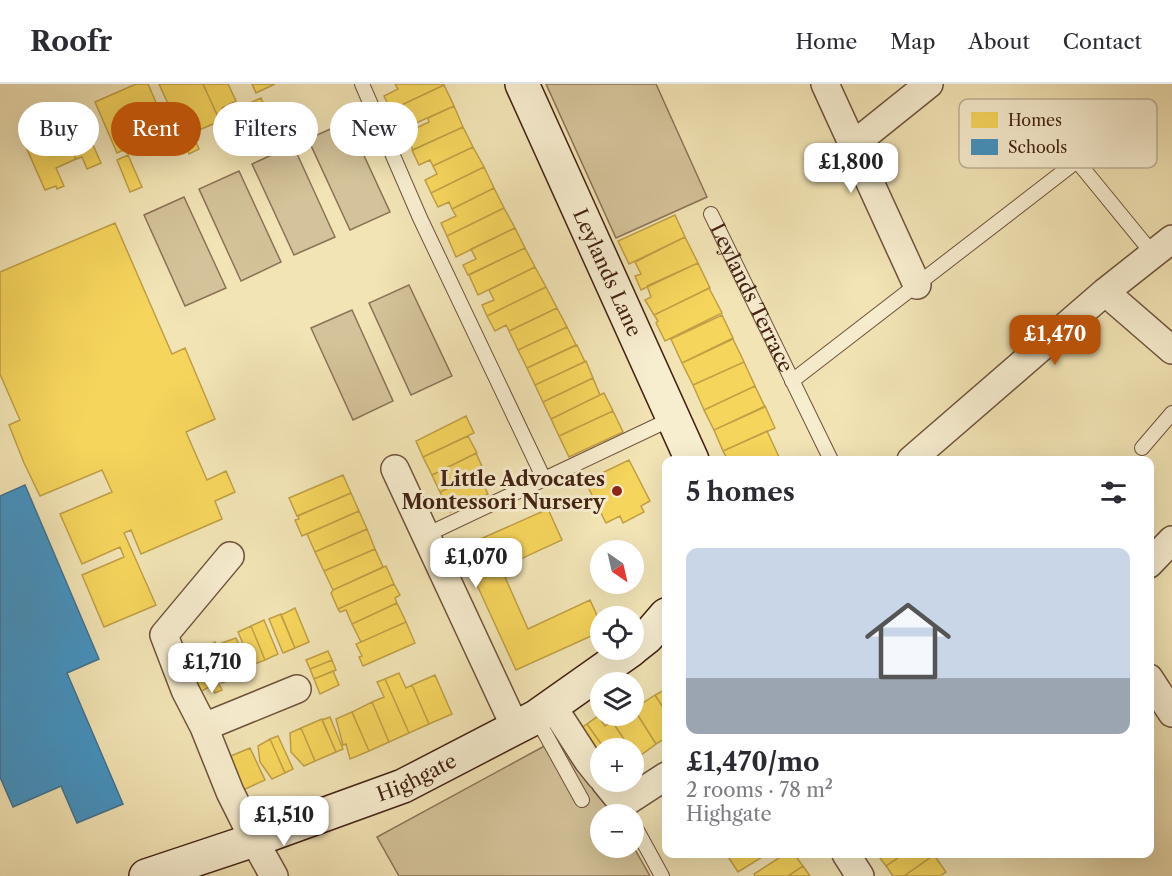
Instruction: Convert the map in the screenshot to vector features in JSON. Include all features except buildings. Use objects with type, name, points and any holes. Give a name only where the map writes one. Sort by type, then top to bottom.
[{"type":"street","name":"Leylands Lane","points":[[522,84],[690,456]]},
{"type":"street","points":[[825,84],[917,285]]},
{"type":"street","points":[[853,145],[929,84]]},
{"type":"street","points":[[916,456],[1105,292],[1163,247]]},
{"type":"street","points":[[1105,292],[1172,351]]},
{"type":"street","points":[[395,469],[426,535],[535,718],[590,764]]},
{"type":"street","points":[[1154,559],[1172,540]]},
{"type":"street","points":[[230,556],[164,635],[185,690],[204,727],[230,792],[274,876]]},
{"type":"street","name":"Highgate","points":[[644,639],[662,620]]},
{"type":"street","name":"Highgate","points":[[156,875],[403,786],[535,718],[617,660]]},
{"type":"street","points":[[1154,686],[1172,713]]},
{"type":"street","points":[[204,727],[297,689]]},
{"type":"street","points":[[638,804],[662,780]]},
{"type":"street","points":[[849,858],[860,876]]},
{"type":"lane","points":[[362,84],[420,218],[544,479]]},
{"type":"lane","name":"Leylands Terrace","points":[[792,381],[1068,168]]},
{"type":"lane","name":"Leylands Terrace","points":[[1084,168],[1163,247]]},
{"type":"lane","name":"Leylands Terrace","points":[[711,214],[829,456]]},
{"type":"lane","points":[[1142,448],[1172,413]]},
{"type":"lane","points":[[426,535],[674,418]]},
{"type":"lane","points":[[535,718],[582,800]]},
{"type":"lane","points":[[644,843],[662,876]]},
{"type":"shaded area","points":[[546,84],[656,84],[707,197],[616,238]]},
{"type":"shaded area","points":[[330,129],[330,156],[364,156],[390,212],[350,230],[316,156],[318,156],[318,134]]},
{"type":"shaded area","points":[[269,156],[298,156],[335,237],[294,255],[252,164]]},
{"type":"shaded area","points":[[239,171],[281,262],[241,281],[199,189]]},
{"type":"shaded area","points":[[184,197],[226,288],[185,306],[144,215]]},
{"type":"shaded area","points":[[409,285],[452,376],[411,395],[369,303]]},
{"type":"shaded area","points":[[352,310],[393,401],[353,420],[311,328]]},
{"type":"shaded area","points":[[567,731],[590,771],[590,792],[602,792],[609,804],[590,804],[590,858],[640,858],[650,876],[399,876],[377,837],[550,743]]},
{"type":"place","name":"Little Advocates Montessori Nursery","points":[[617,491]]}]
